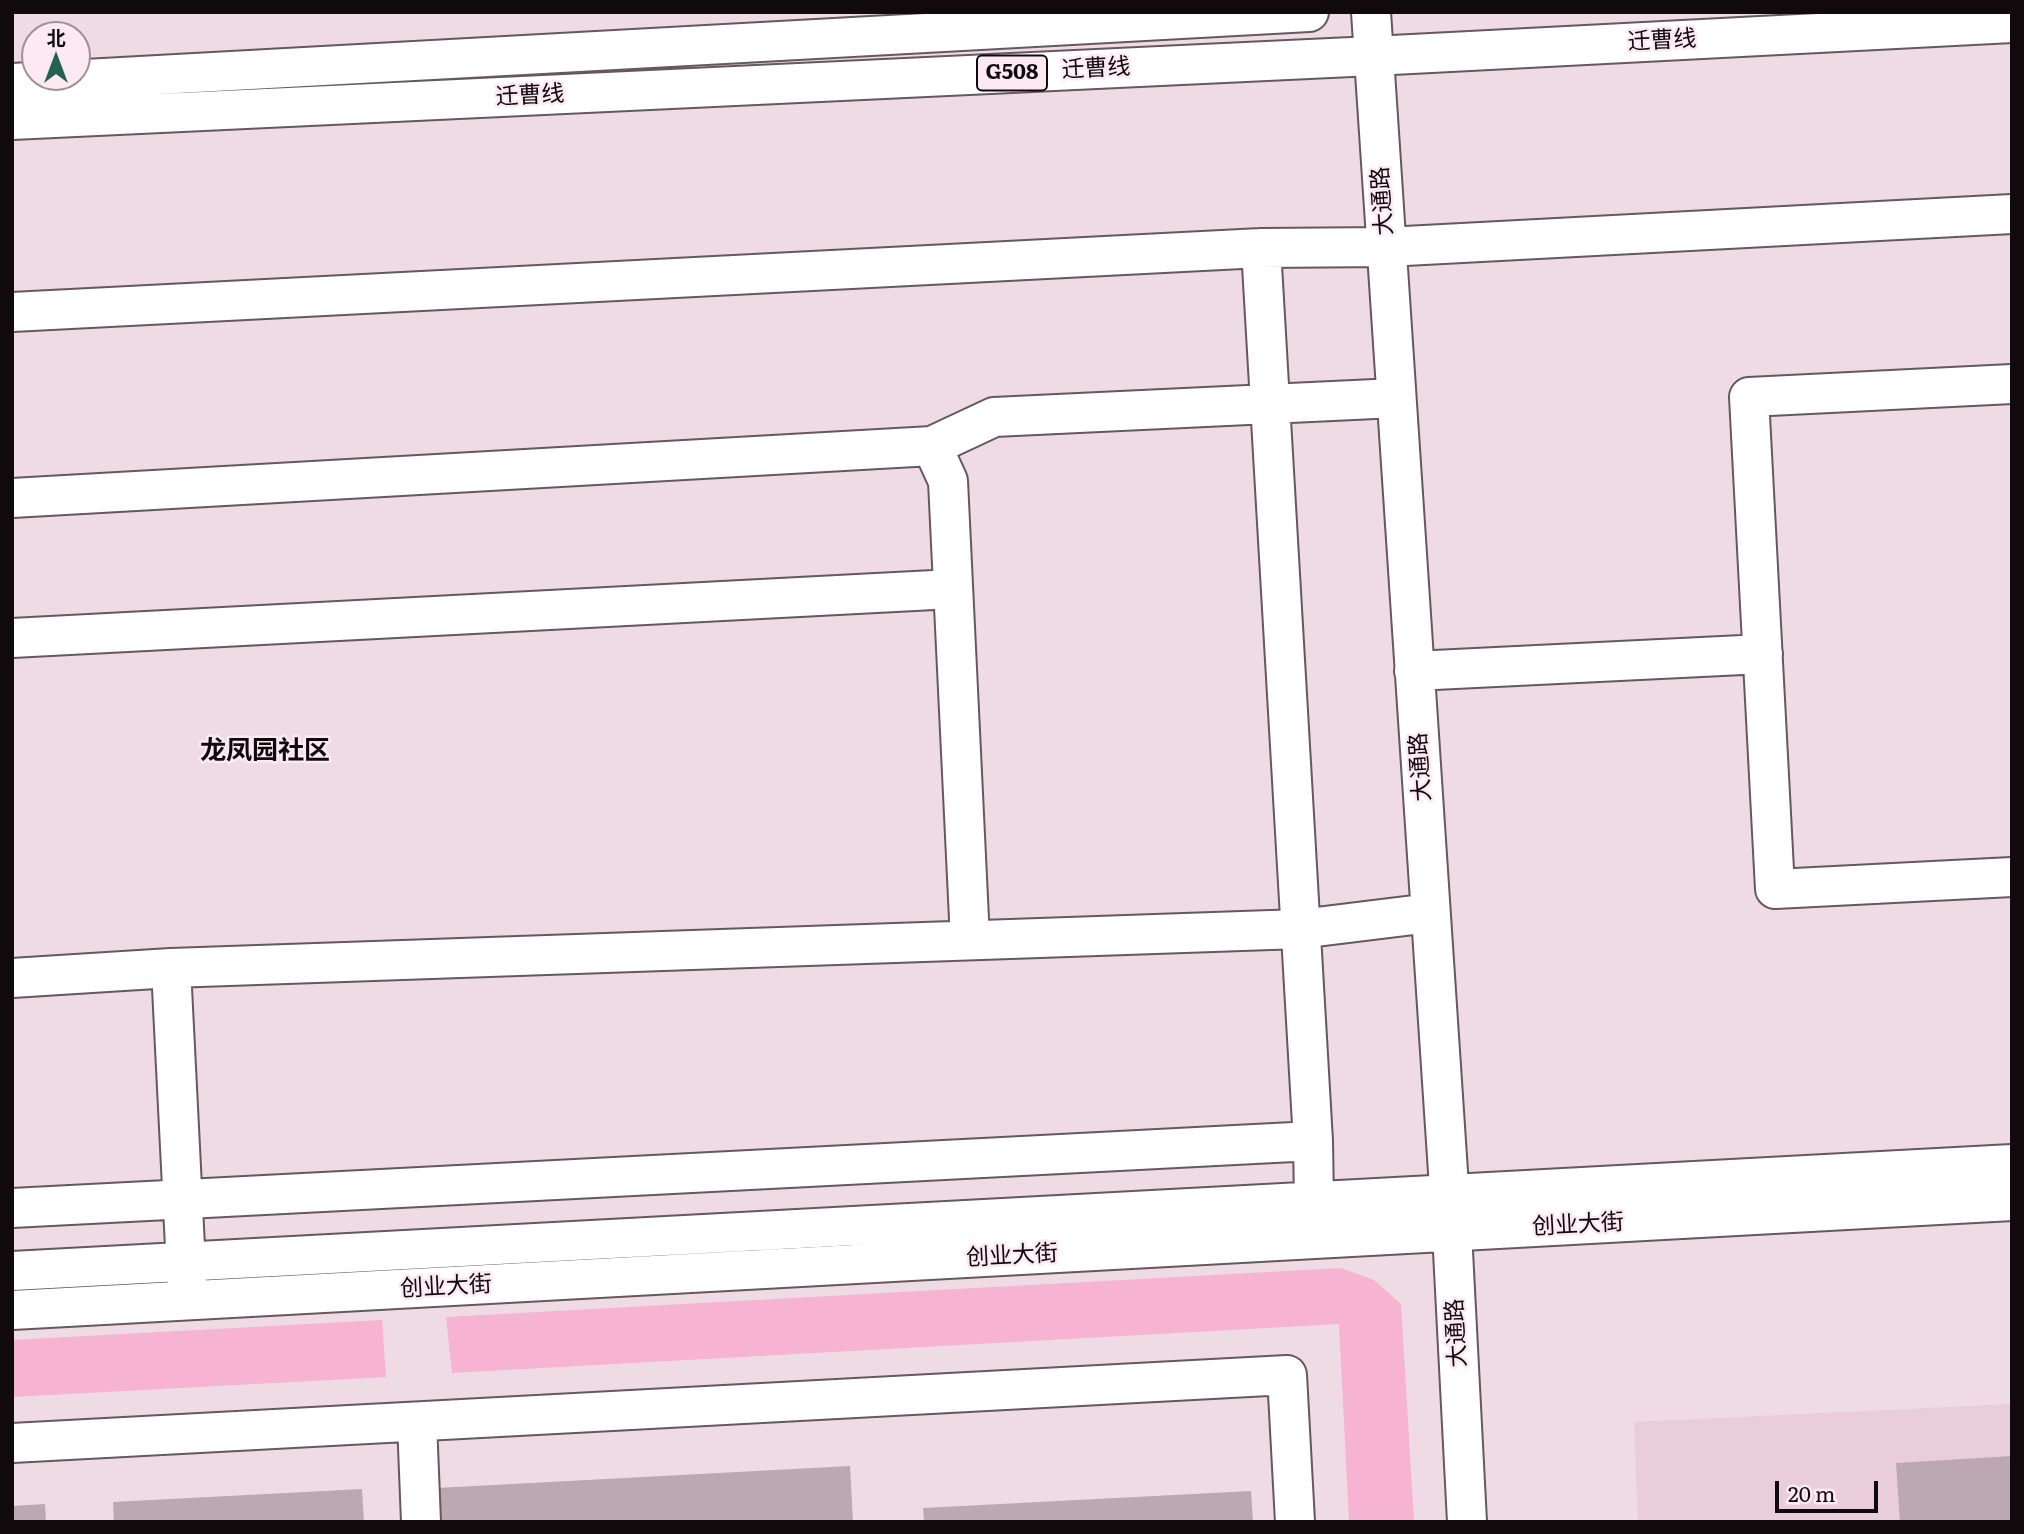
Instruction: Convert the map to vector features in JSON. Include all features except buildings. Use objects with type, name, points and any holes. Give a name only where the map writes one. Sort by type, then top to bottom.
[{"type":"main road","name":"迁曹线","points":[[12,83],[1309,12]]},
{"type":"main road","name":"大通路","points":[[1371,12],[1452,1232],[1467,1522]]},
{"type":"main road","name":"迁曹线","points":[[12,120],[2012,23]]},
{"type":"main road","points":[[12,312],[1261,248],[1386,247],[2012,214]]},
{"type":"main road","points":[[1261,248],[1313,1141],[1314,1202]]},
{"type":"main road","points":[[2012,384],[1749,397],[1775,889],[2012,877]]},
{"type":"main road","points":[[12,498],[932,446],[994,417],[1396,398]]},
{"type":"main road","points":[[932,446],[948,481],[970,940]]},
{"type":"main road","points":[[12,638],[953,589]]},
{"type":"main road","points":[[1415,681],[1763,665]]},
{"type":"main road","points":[[12,978],[181,967],[1300,929],[1430,914]]},
{"type":"main road","points":[[181,967],[198,1300]]},
{"type":"main road","points":[[12,1208],[1313,1141]]},
{"type":"main road","name":"创业大街","points":[[12,1271],[1314,1202],[1449,1192],[2012,1164]]},
{"type":"main road","name":"创业大街","points":[[12,1310],[2012,1201]]},
{"type":"main road","points":[[12,1443],[1287,1375],[1295,1522]]},
{"type":"main road","points":[[417,1422],[421,1522]]},
{"type":"shaded area","points":[[1341,1268],[1374,1280],[1401,1304],[1414,1522],[1349,1522],[1339,1324],[452,1373],[446,1317]]},
{"type":"shaded area","points":[[382,1320],[386,1377],[12,1397],[12,1340]]},
{"type":"shaded area","points":[[2012,1404],[2012,1522],[1638,1522],[1634,1422]]},
{"type":"district","name":"龙凤园社区","points":[[265,751]]}]
